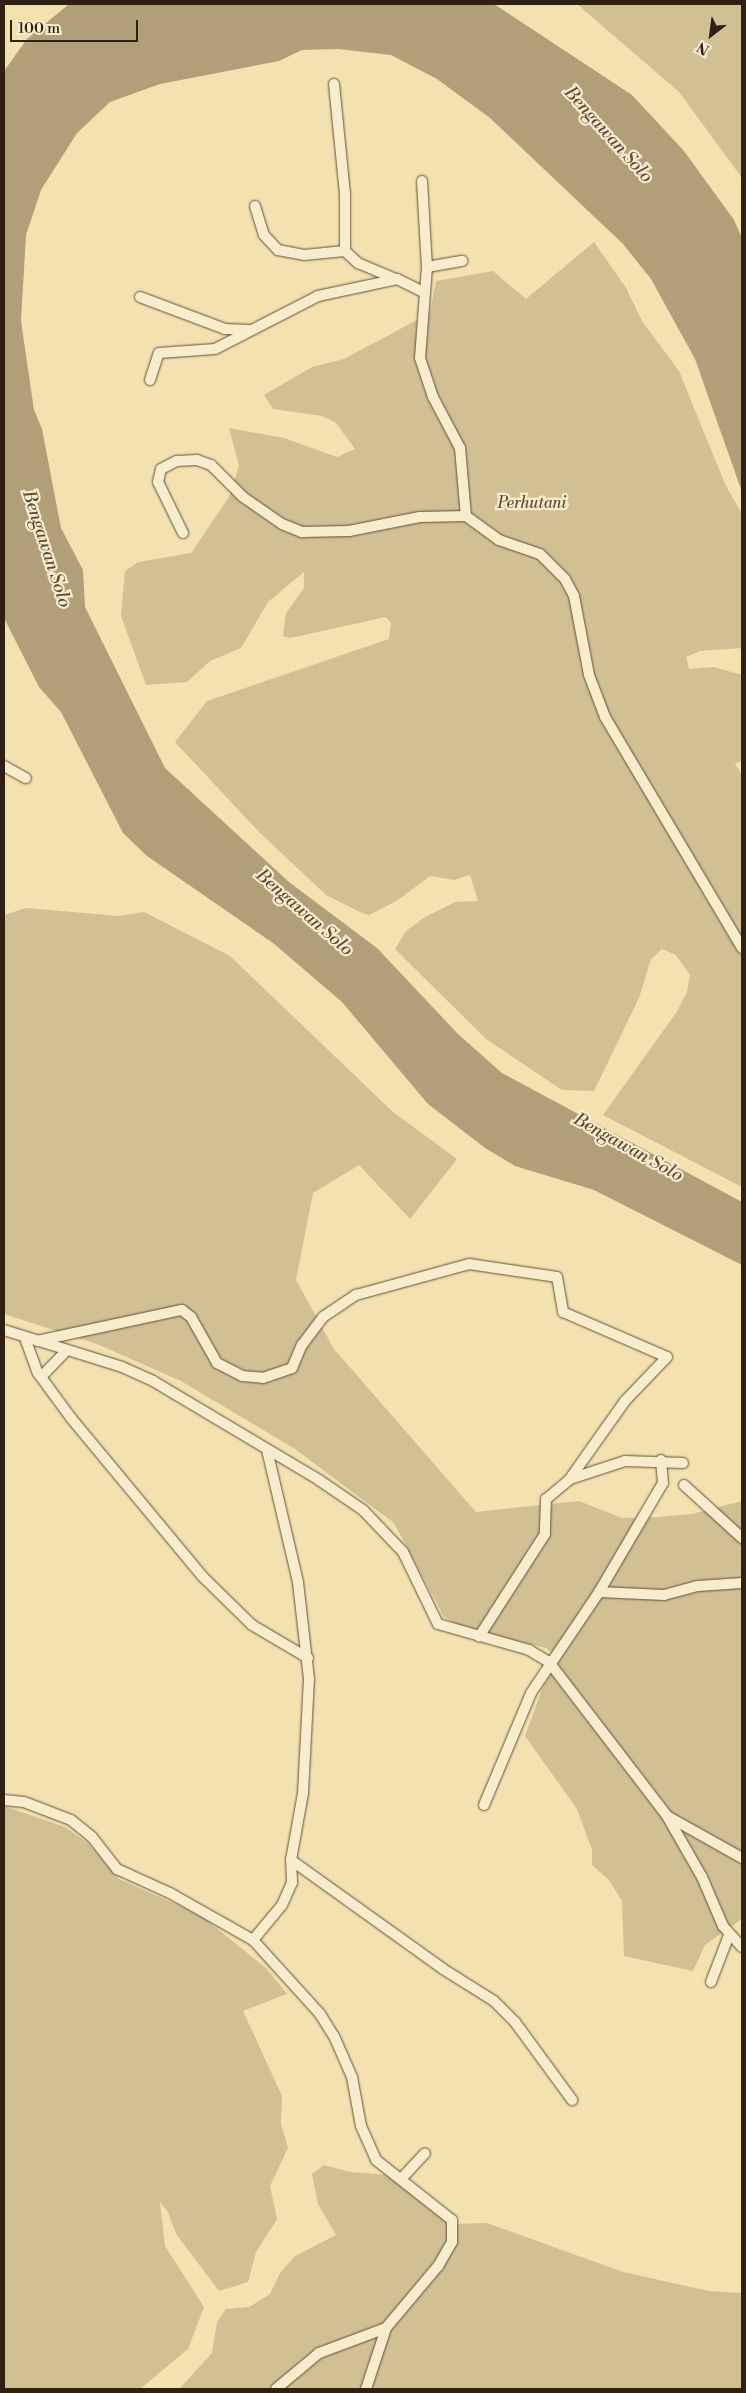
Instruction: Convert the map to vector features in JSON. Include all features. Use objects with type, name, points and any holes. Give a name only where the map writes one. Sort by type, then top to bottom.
[{"type":"street","points":[[334,84],[345,194],[346,251],[358,263],[424,292]]},
{"type":"street","points":[[422,181],[427,266],[420,358],[433,397],[460,448],[466,516],[486,534],[540,554],[565,579],[574,596],[589,675],[604,717],[742,948]]},
{"type":"street","points":[[255,206],[264,235],[278,250],[304,255],[346,251]]},
{"type":"street","points":[[427,266],[462,261]]},
{"type":"street","points":[[150,380],[159,353],[208,352],[264,327],[318,296],[397,279]]},
{"type":"street","points":[[140,297],[230,330],[264,327]]},
{"type":"street","points":[[183,532],[158,482],[164,466],[187,460],[211,465],[243,497],[282,524],[302,532],[349,532],[420,517],[466,516]]},
{"type":"street","points":[[4,766],[26,778]]},
{"type":"street","points":[[37,1341],[182,1310],[192,1317],[217,1363],[232,1372],[263,1378],[292,1368],[302,1345],[323,1317],[356,1295],[469,1264],[555,1276],[563,1312],[667,1357],[625,1401],[569,1480],[546,1499],[545,1534],[479,1637]]},
{"type":"street","points":[[6,1333],[67,1350],[153,1381],[267,1450],[363,1510],[403,1552],[438,1624],[529,1650],[549,1662],[667,1816],[729,1935],[742,1947]]},
{"type":"street","points":[[25,1338],[41,1377],[105,1462],[202,1576],[252,1625],[308,1658]]},
{"type":"street","points":[[41,1377],[67,1350]]},
{"type":"street","points":[[253,1940],[286,1898],[292,1884],[291,1860],[303,1793],[308,1658],[298,1582],[267,1450]]},
{"type":"street","points":[[569,1480],[611,1463],[661,1460],[683,1463]]},
{"type":"street","points":[[484,1805],[507,1758],[527,1701],[549,1662],[599,1592],[662,1486],[661,1460]]},
{"type":"street","points":[[684,1485],[742,1538]]},
{"type":"street","points":[[599,1592],[664,1595],[698,1586],[742,1583]]},
{"type":"street","points":[[4,1800],[24,1802],[71,1820],[92,1837],[117,1870],[170,1893],[253,1940],[320,2014],[334,2036],[352,2077],[368,2146],[376,2160],[452,2220],[454,2229],[452,2242],[438,2266],[386,2328],[366,2389]]},
{"type":"street","points":[[667,1816],[742,1858]]},
{"type":"street","points":[[291,1860],[443,1970],[494,2001],[515,2022],[572,2100]]},
{"type":"street","points":[[711,1982],[729,1935]]},
{"type":"street","points":[[401,2179],[424,2153]]},
{"type":"street","points":[[278,2388],[319,2353],[386,2328]]},
{"type":"green space","points":[[577,4],[742,4],[742,178],[679,92]]},
{"type":"green space","name":"Perhutani","points":[[594,242],[626,288],[642,321],[679,371],[725,484],[742,514],[742,648],[700,651],[686,657],[689,669],[714,667],[742,675],[742,760],[735,764],[742,775],[742,1187],[603,1115],[676,1013],[687,992],[690,975],[676,955],[662,949],[651,959],[639,998],[594,1091],[562,1090],[486,1039],[395,949],[406,931],[425,917],[455,902],[478,901],[470,875],[454,880],[430,876],[398,900],[369,915],[362,913],[326,895],[258,831],[175,742],[207,701],[389,639],[391,623],[386,617],[290,638],[283,636],[286,613],[304,588],[304,572],[268,602],[241,648],[210,661],[187,682],[146,685],[121,616],[125,571],[138,562],[191,553],[229,497],[239,466],[229,428],[284,438],[337,457],[355,449],[336,423],[322,416],[273,409],[264,395],[312,367],[344,359],[430,313],[436,281],[493,271],[526,299]]},
{"type":"green space","points":[[26,908],[119,916],[144,912],[230,956],[393,1112],[457,1159],[410,1219],[359,1165],[313,1193],[296,1280],[334,1349],[476,1512],[579,1501],[622,1518],[658,1517],[692,1514],[742,1501],[742,1919],[705,1945],[693,1971],[624,1956],[622,1901],[609,1880],[592,1865],[592,1850],[577,1809],[525,1736],[543,1687],[560,1660],[546,1648],[464,1628],[444,1617],[394,1523],[295,1449],[181,1381],[97,1344],[4,1314],[4,915]]},
{"type":"green space","points":[[4,1806],[65,1827],[88,1843],[119,1879],[199,1914],[266,1968],[287,1994],[243,2011],[282,2096],[281,2124],[288,2148],[270,2186],[277,2219],[256,2252],[248,2282],[219,2291],[176,2234],[168,2212],[160,2202],[165,2246],[204,2307],[188,2349],[140,2389],[4,2389]]},
{"type":"green space","points":[[324,2165],[350,2172],[390,2175],[450,2224],[487,2223],[623,2272],[709,2291],[742,2293],[742,2389],[179,2389],[212,2353],[217,2322],[226,2309],[249,2307],[270,2294],[280,2273],[295,2256],[336,2235],[318,2204],[312,2174]]},
{"type":"water","name":"Bengawan Solo","points":[[69,4],[494,4],[632,95],[684,151],[734,220],[742,238],[742,492],[695,359],[651,279],[623,244],[490,118],[437,79],[391,55],[338,49],[302,50],[279,61],[160,84],[110,102],[77,133],[41,190],[26,235],[21,321],[34,410],[42,429],[61,528],[83,570],[85,607],[165,768],[289,882],[377,948],[458,1034],[502,1073],[742,1202],[742,1265],[594,1190],[515,1166],[485,1148],[428,1104],[342,1002],[273,943],[147,856],[123,833],[61,712],[39,687],[4,618],[4,71],[27,39]]}]
